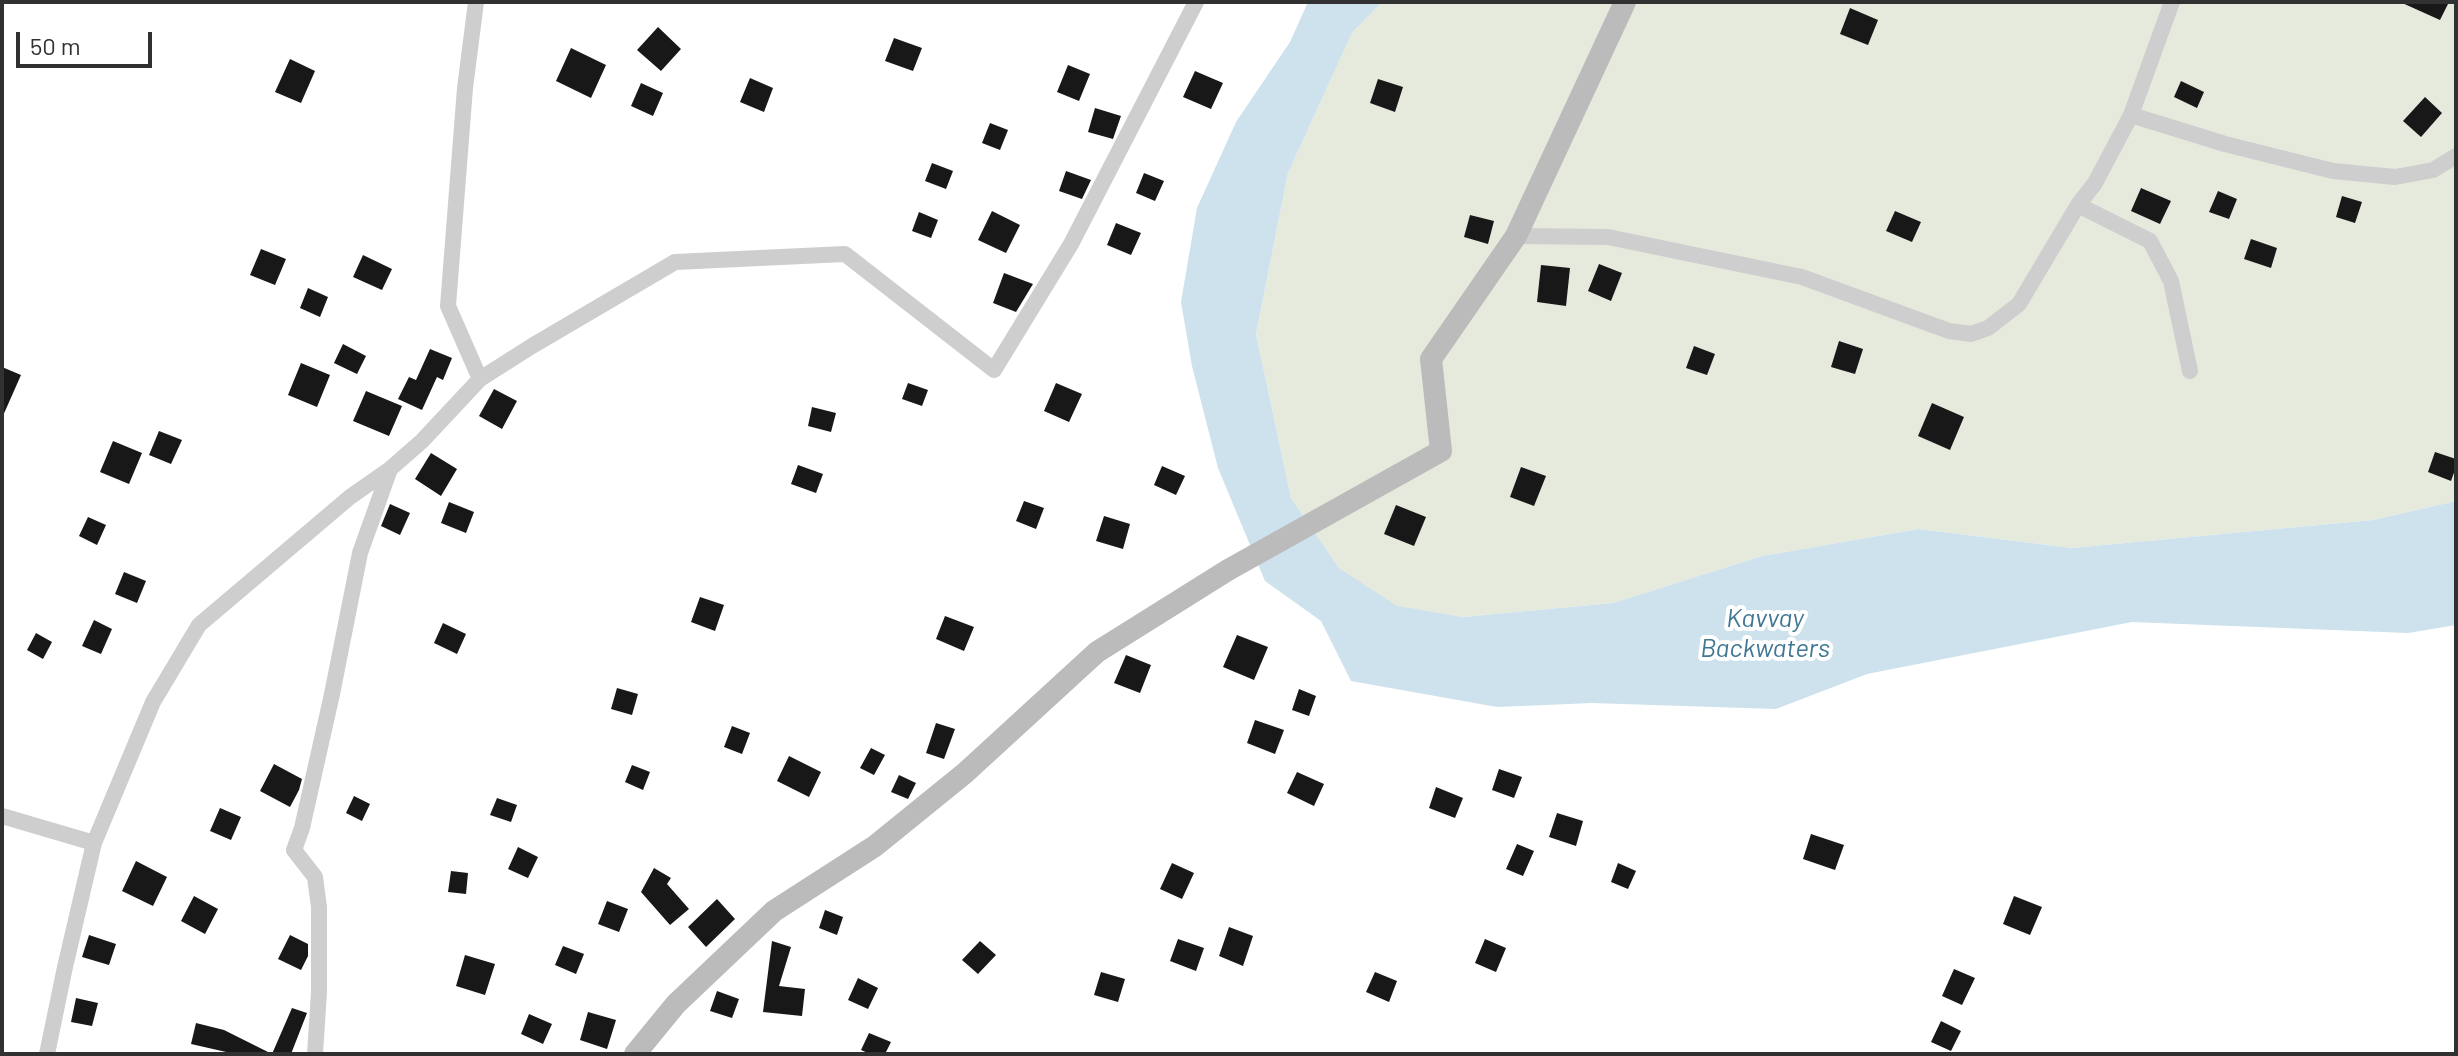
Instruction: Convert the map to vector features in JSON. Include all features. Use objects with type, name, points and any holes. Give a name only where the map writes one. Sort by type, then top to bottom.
[{"type":"street","points":[[476,2],[465,88],[448,306],[480,379]]},
{"type":"street","points":[[47,1054],[94,843],[153,702],[199,625],[350,497],[390,469],[422,441],[480,379],[675,262],[845,254],[994,370],[1071,244],[1196,2]]},
{"type":"street","points":[[635,1054],[676,1004],[774,911],[875,846],[965,773],[1097,652],[1228,570],[1441,451],[1431,359],[1516,236],[1625,2]]},
{"type":"street","points":[[1516,236],[1608,237],[1788,274],[1875,302],[1949,331],[1971,334],[1988,328],[2019,304],[2078,205],[2095,183],[2131,115],[2172,2]]},
{"type":"street","points":[[2131,115],[2225,144],[2333,171],[2395,177],[2433,170],[2456,156]]},
{"type":"street","points":[[2078,205],[2150,241],[2171,281],[2190,371]]},
{"type":"street","points":[[315,1054],[319,907],[315,877],[294,850],[302,828],[332,694],[360,553],[390,469]]},
{"type":"street","points":[[2,816],[94,843]]},
{"type":"shaded area","points":[[1382,2],[2456,2],[2456,501],[2373,520],[2072,548],[1919,529],[1762,556],[1613,603],[1463,617],[1397,607],[1339,568],[1291,498],[1256,334],[1288,173],[1352,33]]},
{"type":"water","name":"Kavvay Backwaters","points":[[1308,2],[1382,2],[1352,33],[1288,173],[1256,334],[1291,498],[1339,568],[1397,606],[1463,617],[1613,603],[1762,556],[1919,529],[2072,548],[2373,520],[2456,501],[2456,625],[2408,633],[2132,622],[1867,674],[1776,709],[1592,703],[1497,707],[1351,681],[1321,621],[1265,581],[1218,468],[1192,366],[1181,302],[1197,208],[1236,122],[1290,42]]},
{"type":"building","points":[[2400,2],[2449,2],[2440,20]]},
{"type":"building","points":[[1850,8],[1878,20],[1868,45],[1840,34]]},
{"type":"building","points":[[658,27],[681,49],[661,71],[637,50]]},
{"type":"building","points":[[894,38],[922,48],[913,71],[885,61]]},
{"type":"building","points":[[571,48],[606,65],[591,98],[556,81]]},
{"type":"building","points":[[290,59],[315,71],[301,103],[275,92]]},
{"type":"building","points":[[1068,65],[1090,74],[1079,101],[1057,92]]},
{"type":"building","points":[[1195,71],[1223,83],[1211,109],[1183,97]]},
{"type":"building","points":[[750,78],[773,88],[764,112],[740,102]]},
{"type":"building","points":[[1378,79],[1403,87],[1395,112],[1370,103]]},
{"type":"building","points":[[2181,81],[2204,92],[2197,108],[2174,97]]},
{"type":"building","points":[[641,83],[663,93],[653,116],[631,106]]},
{"type":"building","points":[[2425,97],[2442,113],[2421,137],[2403,121]]},
{"type":"building","points":[[1095,108],[1121,116],[1113,139],[1088,132]]},
{"type":"building","points":[[990,123],[1008,130],[1000,150],[982,143]]},
{"type":"building","points":[[932,163],[953,171],[946,189],[925,181]]},
{"type":"building","points":[[1066,171],[1091,180],[1082,199],[1059,191]]},
{"type":"building","points":[[1144,173],[1164,181],[1155,201],[1136,193]]},
{"type":"building","points":[[2141,188],[2171,201],[2160,224],[2131,211]]},
{"type":"building","points":[[2218,191],[2237,199],[2229,219],[2209,212]]},
{"type":"building","points":[[2342,196],[2362,202],[2355,223],[2336,217]]},
{"type":"building","points":[[992,211],[1020,225],[1006,253],[978,240]]},
{"type":"building","points":[[1895,211],[1921,222],[1912,242],[1886,231]]},
{"type":"building","points":[[919,212],[938,220],[931,238],[912,231]]},
{"type":"building","points":[[1470,215],[1494,221],[1488,244],[1464,237]]},
{"type":"building","points":[[1116,223],[1141,233],[1131,255],[1107,245]]},
{"type":"building","points":[[2251,239],[2277,248],[2271,268],[2244,259]]},
{"type":"building","points":[[261,249],[286,259],[275,285],[250,275]]},
{"type":"building","points":[[363,255],[392,269],[382,290],[353,277]]},
{"type":"building","points":[[1599,264],[1622,273],[1611,301],[1588,291]]},
{"type":"building","points":[[1541,265],[1570,268],[1566,306],[1537,302]]},
{"type":"building","points":[[1004,273],[1033,284],[1016,312],[993,303]]},
{"type":"building","points":[[308,288],[328,297],[320,317],[300,308]]},
{"type":"building","points":[[1839,341],[1863,349],[1855,374],[1831,367]]},
{"type":"building","points":[[343,344],[366,356],[357,374],[334,363]]},
{"type":"building","points":[[1694,346],[1715,354],[1707,375],[1686,368]]},
{"type":"building","points":[[430,349],[452,358],[443,380],[437,377],[422,410],[398,399],[409,377],[416,380]]},
{"type":"building","points":[[301,363],[330,375],[317,407],[288,395]]},
{"type":"building","points":[[2,367],[21,375],[2,418]]},
{"type":"building","points":[[908,383],[928,390],[922,406],[902,399]]},
{"type":"building","points":[[1056,383],[1082,394],[1069,422],[1044,411]]},
{"type":"building","points":[[494,389],[517,401],[502,429],[479,416]]},
{"type":"building","points":[[366,391],[402,406],[389,436],[353,421]]},
{"type":"building","points":[[1932,403],[1964,417],[1950,450],[1918,436]]},
{"type":"building","points":[[812,407],[836,413],[831,432],[808,426]]},
{"type":"building","points":[[159,431],[182,440],[171,464],[149,455]]},
{"type":"building","points":[[113,441],[142,453],[129,484],[100,472]]},
{"type":"building","points":[[2435,452],[2456,459],[2451,481],[2428,472]]},
{"type":"building","points":[[431,453],[457,469],[441,496],[415,479]]},
{"type":"building","points":[[798,465],[823,474],[816,493],[791,484]]},
{"type":"building","points":[[1162,466],[1185,476],[1176,495],[1154,485]]},
{"type":"building","points":[[1521,467],[1546,476],[1534,506],[1510,497]]},
{"type":"building","points":[[1024,501],[1044,508],[1036,529],[1016,521]]},
{"type":"building","points":[[449,502],[474,512],[466,533],[441,523]]},
{"type":"building","points":[[390,504],[410,513],[400,535],[381,526]]},
{"type":"building","points":[[1396,505],[1426,517],[1414,546],[1384,534]]},
{"type":"building","points":[[1104,516],[1130,524],[1123,549],[1096,541]]},
{"type":"building","points":[[88,517],[106,525],[97,545],[79,536]]},
{"type":"building","points":[[124,572],[146,581],[137,603],[115,594]]},
{"type":"building","points":[[700,597],[724,605],[715,631],[691,622]]},
{"type":"building","points":[[945,616],[974,627],[964,651],[936,639]]},
{"type":"building","points":[[94,620],[112,629],[101,654],[82,646]]},
{"type":"building","points":[[443,623],[466,634],[457,654],[434,643]]},
{"type":"building","points":[[36,633],[52,642],[43,659],[27,650]]},
{"type":"building","points":[[1237,635],[1268,647],[1254,680],[1223,667]]},
{"type":"building","points":[[1126,655],[1151,665],[1140,693],[1114,683]]},
{"type":"building","points":[[617,688],[638,694],[632,715],[611,709]]},
{"type":"building","points":[[1299,689],[1316,696],[1309,716],[1292,710]]},
{"type":"building","points":[[1255,720],[1284,730],[1275,754],[1247,743]]},
{"type":"building","points":[[936,723],[955,729],[944,759],[926,753]]},
{"type":"building","points":[[732,726],[750,733],[742,754],[724,747]]},
{"type":"building","points":[[871,748],[885,755],[874,775],[860,768]]},
{"type":"building","points":[[789,756],[821,772],[809,797],[777,781]]},
{"type":"building","points":[[274,764],[302,779],[290,807],[260,791]]},
{"type":"building","points":[[632,765],[650,772],[643,790],[625,782]]},
{"type":"building","points":[[1499,769],[1522,777],[1514,798],[1492,790]]},
{"type":"building","points":[[1297,772],[1324,784],[1314,806],[1287,793]]},
{"type":"building","points":[[899,775],[916,783],[908,799],[891,792]]},
{"type":"building","points":[[1436,787],[1463,798],[1455,818],[1429,808]]},
{"type":"building","points":[[354,796],[370,804],[362,821],[346,813]]},
{"type":"building","points":[[497,798],[517,805],[511,822],[490,815]]},
{"type":"building","points":[[220,808],[241,817],[231,840],[210,831]]},
{"type":"building","points":[[1557,813],[1583,821],[1576,846],[1549,837]]},
{"type":"building","points":[[1811,834],[1844,845],[1835,870],[1803,859]]},
{"type":"building","points":[[1517,844],[1534,851],[1523,876],[1506,869]]},
{"type":"building","points":[[518,847],[538,857],[528,878],[508,869]]},
{"type":"building","points":[[136,861],[167,877],[153,906],[122,891]]},
{"type":"building","points":[[1172,863],[1194,873],[1182,899],[1160,889]]},
{"type":"building","points":[[1618,863],[1636,871],[1628,889],[1611,882]]},
{"type":"building","points":[[654,868],[671,878],[667,884],[689,909],[670,925],[641,892]]},
{"type":"building","points":[[451,871],[468,873],[466,894],[448,892]]},
{"type":"building","points":[[194,896],[218,909],[205,934],[181,921]]},
{"type":"building","points":[[2014,896],[2042,907],[2030,935],[2003,924]]},
{"type":"building","points":[[717,899],[735,919],[706,947],[688,927]]},
{"type":"building","points":[[607,901],[628,909],[619,932],[598,924]]},
{"type":"building","points":[[825,910],[843,917],[837,935],[819,928]]},
{"type":"building","points":[[1229,927],[1253,936],[1243,966],[1219,956]]},
{"type":"building","points":[[89,935],[116,944],[109,965],[82,957]]},
{"type":"building","points":[[290,935],[308,944],[308,956],[301,970],[278,959]]},
{"type":"building","points":[[1178,939],[1204,948],[1196,971],[1170,961]]},
{"type":"building","points":[[1485,939],[1506,948],[1496,972],[1475,963]]},
{"type":"building","points":[[772,941],[791,947],[779,986],[805,989],[802,1016],[763,1012]]},
{"type":"building","points":[[980,941],[996,955],[978,974],[962,960]]},
{"type":"building","points":[[563,946],[584,954],[576,974],[555,965]]},
{"type":"building","points":[[465,955],[495,964],[485,995],[456,986]]},
{"type":"building","points":[[1954,969],[1975,978],[1962,1005],[1942,996]]},
{"type":"building","points":[[1101,972],[1125,979],[1118,1002],[1094,995]]},
{"type":"building","points":[[1375,972],[1397,981],[1389,1002],[1366,992]]},
{"type":"building","points":[[858,978],[878,988],[868,1009],[848,1000]]},
{"type":"building","points":[[717,991],[739,999],[732,1018],[710,1011]]},
{"type":"building","points":[[76,998],[98,1003],[92,1026],[71,1022]]},
{"type":"building","points":[[292,1008],[307,1013],[291,1054],[272,1054]]},
{"type":"building","points":[[588,1012],[616,1020],[607,1049],[580,1040]]},
{"type":"building","points":[[529,1014],[552,1024],[543,1044],[521,1034]]},
{"type":"building","points":[[1941,1021],[1961,1031],[1951,1051],[1931,1042]]},
{"type":"building","points":[[196,1023],[224,1030],[272,1054],[235,1054],[191,1044]]},
{"type":"building","points":[[869,1033],[891,1042],[885,1054],[870,1054],[861,1050]]}]
